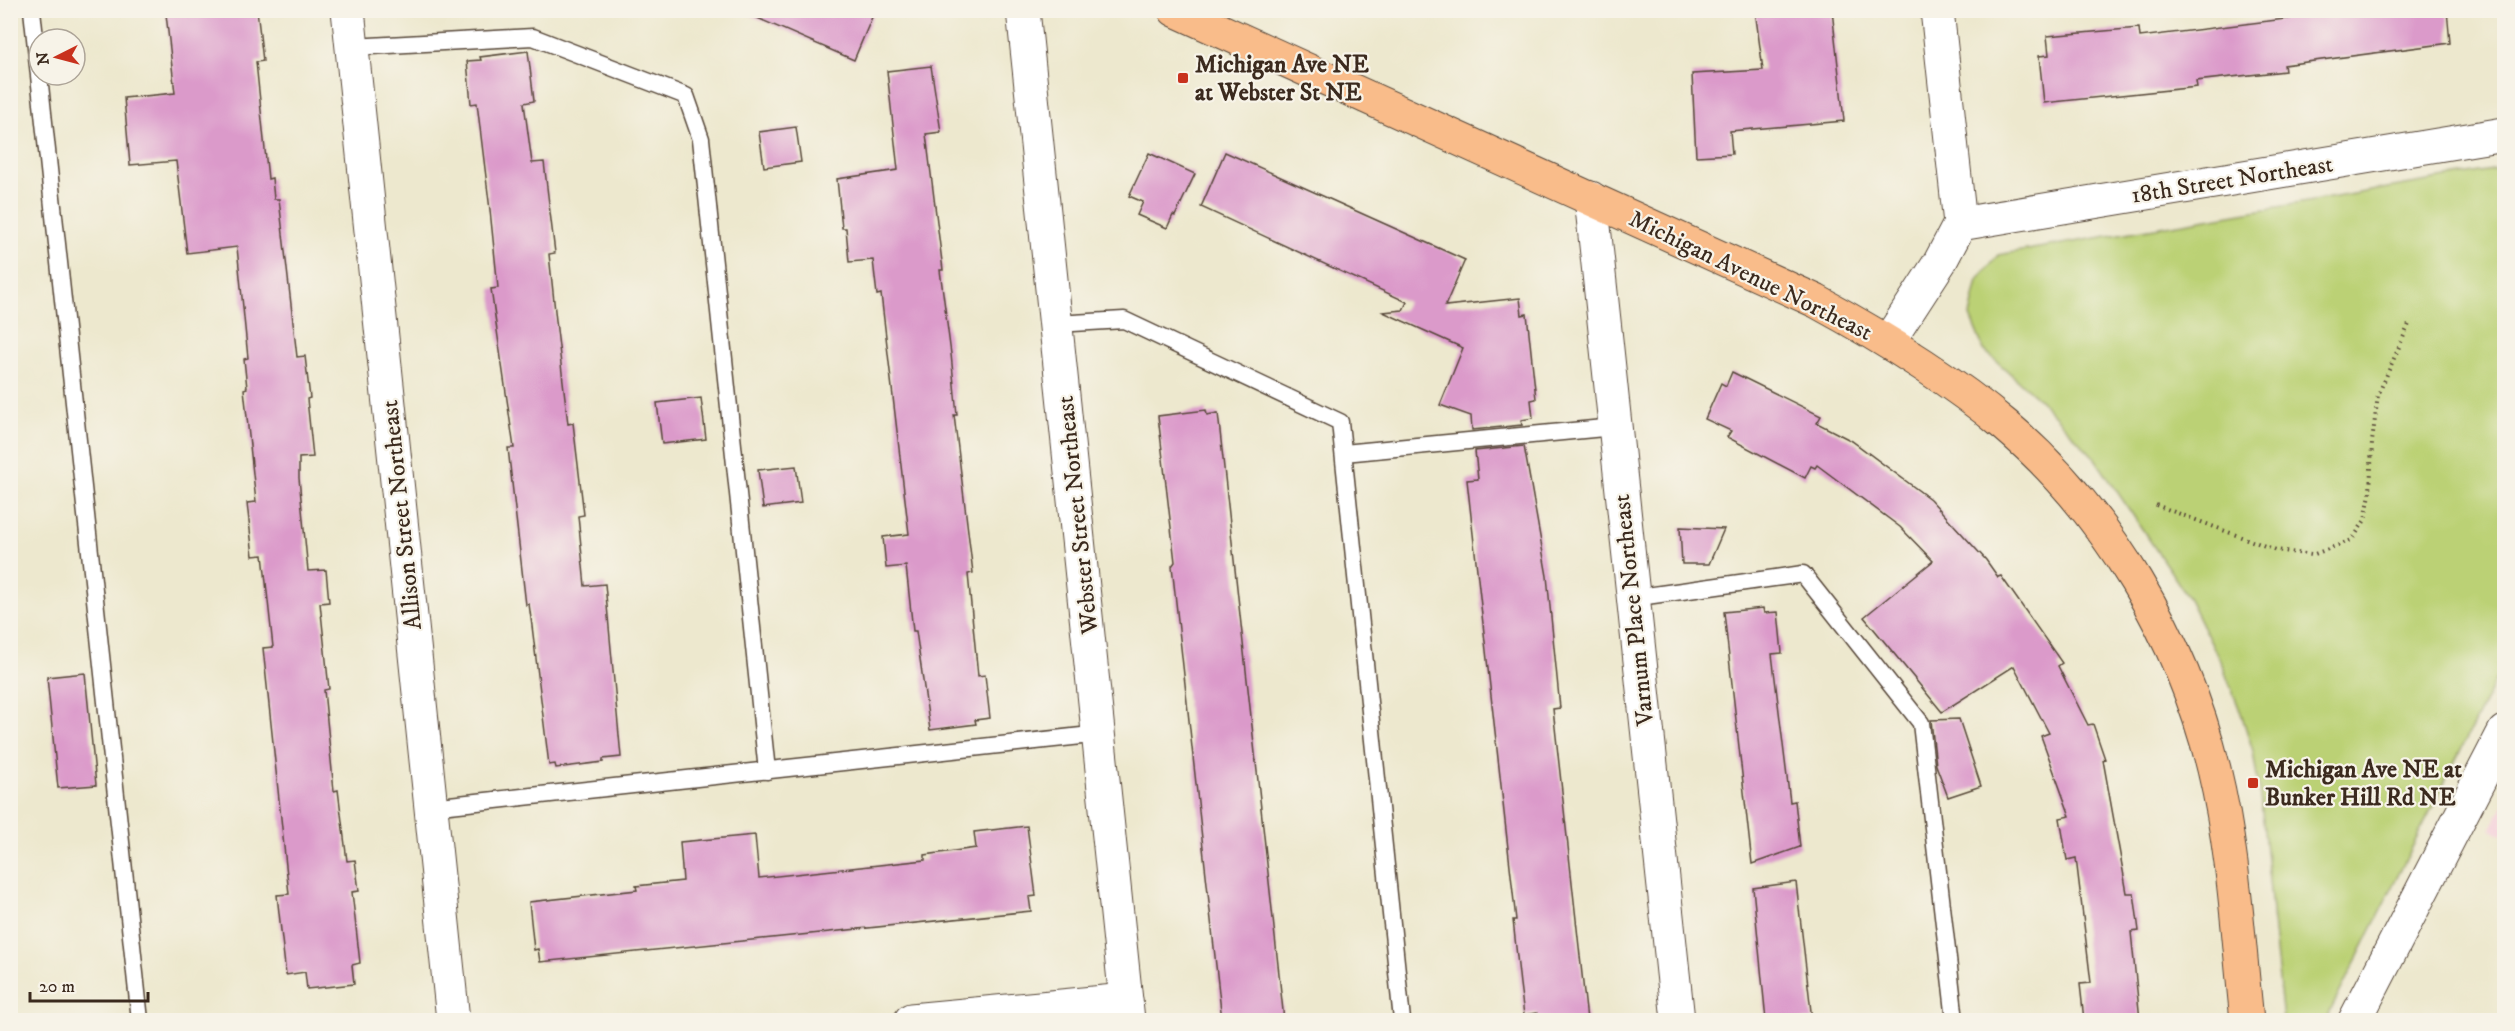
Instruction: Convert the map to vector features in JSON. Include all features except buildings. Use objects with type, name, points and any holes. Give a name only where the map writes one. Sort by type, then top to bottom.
[{"type":"main road","name":"Michigan Avenue Northeast","points":[[1175,10],[1816,301],[1888,342],[1990,414],[2050,468],[2104,534],[2154,613],[2193,700],[2214,768],[2228,839],[2247,1020]]},
{"type":"street","name":"Allison Street Northeast","points":[[348,10],[453,1020]]},
{"type":"street","name":"Webster Street Northeast","points":[[1023,10],[1127,1010]]},
{"type":"street","points":[[1888,342],[1940,262],[1960,224],[1937,10]]},
{"type":"street","name":"18th Street Northeast","points":[[1960,224],[2505,134]]},
{"type":"street","name":"Varnum Place Northeast","points":[[1591,198],[1678,1020]]},
{"type":"street","points":[[2355,1020],[2505,732]]},
{"type":"street","points":[[911,1020],[1127,1010]]},
{"type":"lane","points":[[32,10],[140,1020]]},
{"type":"lane","points":[[352,48],[533,37],[686,96],[701,139],[767,771]]},
{"type":"lane","points":[[1056,324],[1124,320],[1340,422],[1402,1020]]},
{"type":"lane","points":[[1344,453],[1614,427]]},
{"type":"lane","points":[[1632,598],[1803,574],[1921,723],[1955,1020]]},
{"type":"lane","points":[[431,807],[1100,734]]},
{"type":"path","points":[[2156,505],[2276,550],[2312,555],[2352,540],[2365,520],[2370,494],[2372,442],[2378,395],[2410,322]]},
{"type":"shaded area","points":[[2504,803],[2504,835],[2491,830]]},
{"type":"green space","points":[[2504,168],[2504,663],[2326,1020],[2283,1020],[2262,811],[2253,751],[2222,665],[2189,599],[2094,457],[2040,400],[1984,350],[1970,316],[1978,280],[1998,255]]},
{"type":"place","name":"Michigan Ave NE at Webster St NE","points":[[1183,78]]},
{"type":"place","name":"Michigan Ave NE at Bunker Hill Rd NE","points":[[2253,783]]}]
